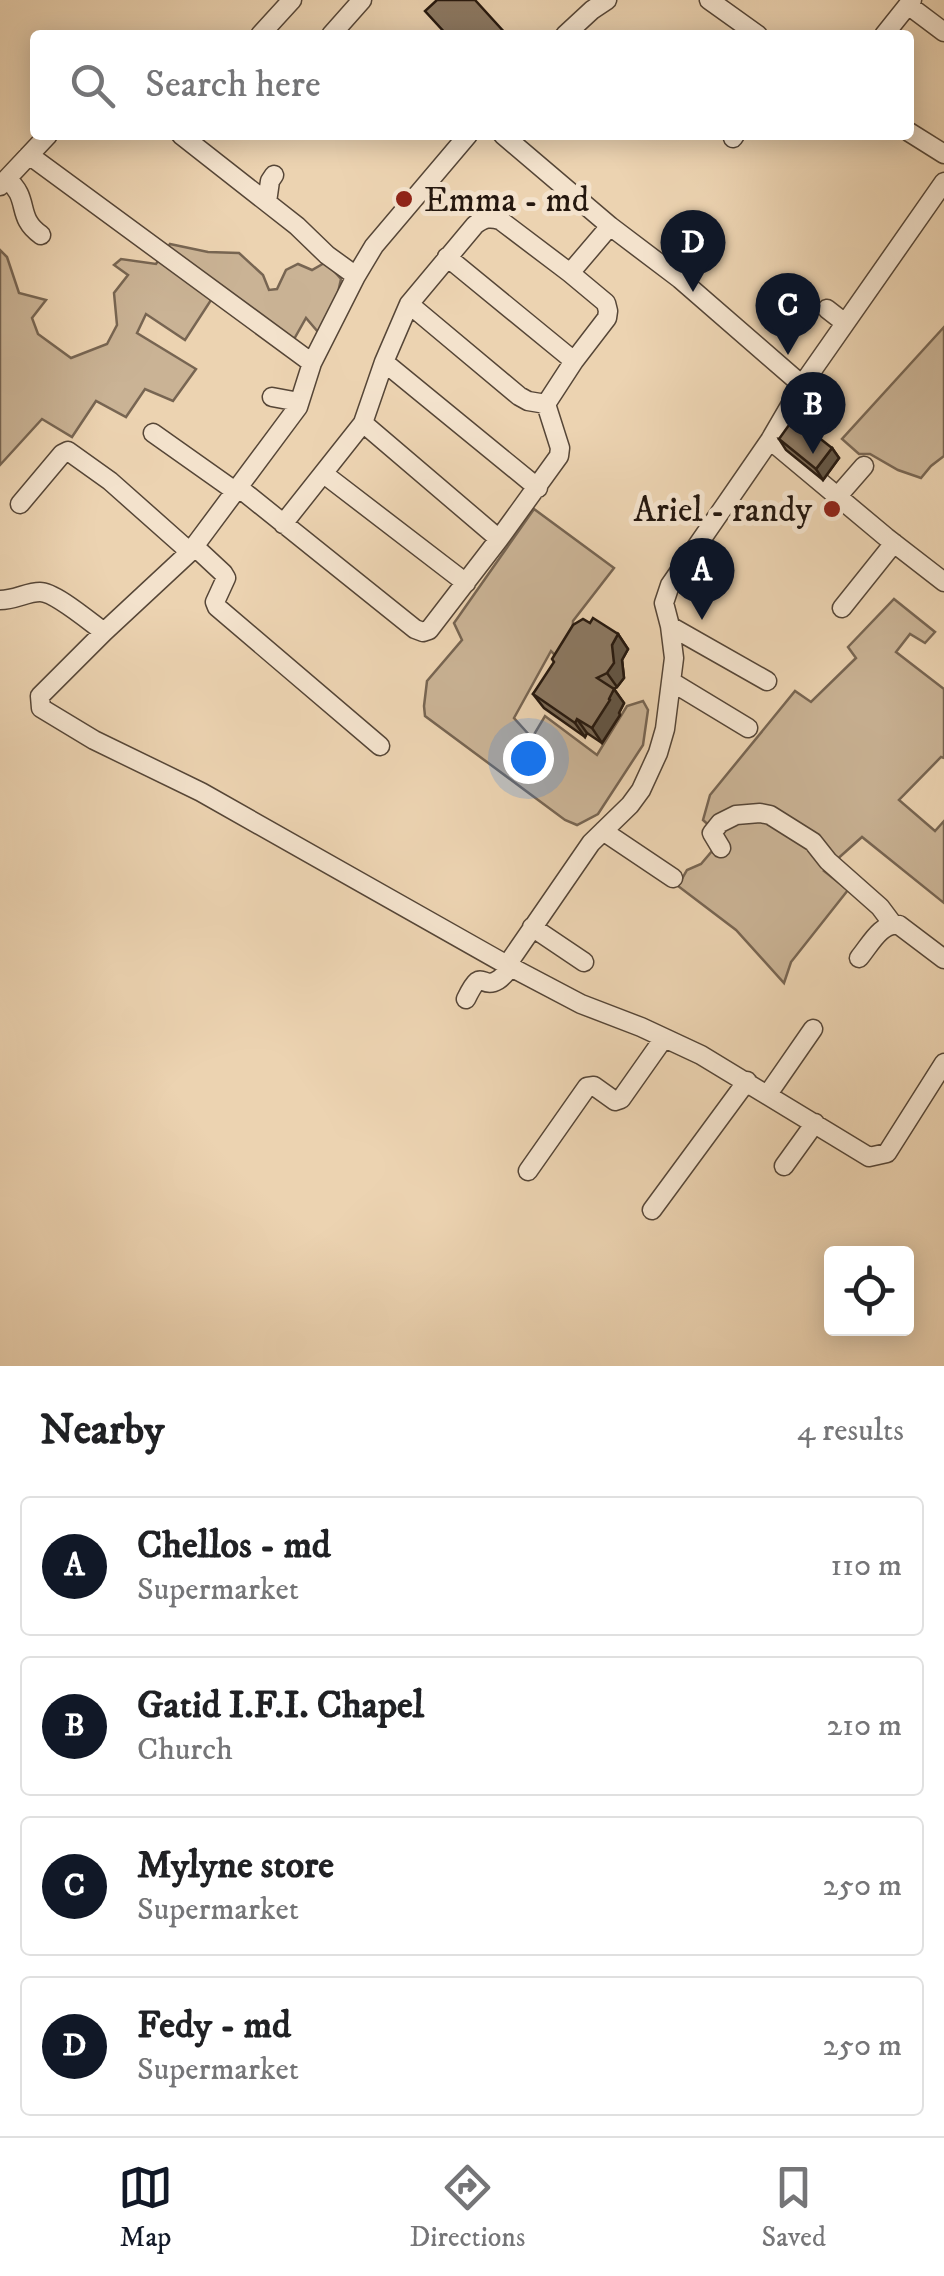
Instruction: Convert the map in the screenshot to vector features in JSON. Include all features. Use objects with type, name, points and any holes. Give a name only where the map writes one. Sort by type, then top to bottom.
[{"type":"street","points":[[265,30],[292,0]]},
{"type":"street","points":[[335,30],[362,0]]},
{"type":"street","points":[[709,0],[751,30]]},
{"type":"street","points":[[888,30],[910,2],[944,32]]},
{"type":"street","points":[[570,30],[594,3]]},
{"type":"street","points":[[914,135],[944,154]]},
{"type":"street","points":[[41,235],[28,225],[21,194],[4,182],[43,140]]},
{"type":"street","points":[[187,140],[356,276]]},
{"type":"street","points":[[464,140],[374,246],[312,362],[300,402],[237,489],[192,549],[40,696],[42,708],[94,740],[201,792],[509,966],[746,1081],[869,1157],[886,1152],[944,1063]]},
{"type":"street","points":[[509,140],[680,279],[802,385]]},
{"type":"street","points":[[29,155],[312,362]]},
{"type":"street","points":[[267,202],[274,175]]},
{"type":"street","points":[[466,999],[474,981],[497,982],[582,854],[630,805],[646,778],[665,729],[672,682],[674,658],[664,603],[670,585],[770,440],[802,385],[944,182]]},
{"type":"street","points":[[284,524],[363,423],[409,304],[483,219],[500,220],[606,303],[607,318],[546,404]]},
{"type":"street","points":[[570,273],[610,226]]},
{"type":"street","points":[[447,257],[574,360]]},
{"type":"street","points":[[409,304],[519,396],[546,404]]},
{"type":"street","points":[[827,308],[846,323]]},
{"type":"street","points":[[384,362],[538,488]]},
{"type":"street","points":[[272,397],[300,402]]},
{"type":"street","points":[[153,433],[237,489],[415,630],[423,632],[429,630],[466,583],[559,456],[546,404]]},
{"type":"street","points":[[363,423],[499,540]]},
{"type":"street","points":[[770,440],[944,582]]},
{"type":"street","points":[[20,504],[62,454],[68,452],[223,573],[226,578],[217,606],[380,746]]},
{"type":"street","points":[[837,497],[864,466]]},
{"type":"street","points":[[324,474],[466,583]]},
{"type":"street","points":[[842,608],[894,543]]},
{"type":"street","points":[[0,600],[14,600],[37,591],[48,593],[104,632]]},
{"type":"street","points":[[670,626],[766,681]]},
{"type":"street","points":[[672,682],[748,728]]},
{"type":"street","points":[[721,848],[712,833],[720,823],[736,816],[770,815],[813,842],[892,923],[944,959]]},
{"type":"street","points":[[604,831],[673,878]]},
{"type":"street","points":[[859,958],[892,923]]},
{"type":"street","points":[[532,927],[584,962]]},
{"type":"street","points":[[768,1094],[813,1029]]},
{"type":"street","points":[[528,1171],[587,1087],[594,1086],[615,1101],[621,1099],[664,1038]]},
{"type":"street","points":[[652,1210],[746,1081]]},
{"type":"street","points":[[784,1166],[815,1123]]},
{"type":"shaded area","points":[[170,244],[208,252],[239,253],[263,275],[269,290],[277,289],[286,270],[298,264],[312,270],[326,262],[341,279],[335,306],[318,332],[306,318],[293,341],[234,301],[211,300],[185,340],[146,314],[137,333],[196,369],[173,401],[145,389],[126,417],[96,401],[72,437],[42,419],[0,465],[0,250],[7,257],[19,293],[46,300],[32,318],[38,334],[71,358],[107,344],[117,325],[114,293],[128,275],[114,265],[121,259],[156,264]]},
{"type":"shaded area","points":[[944,327],[944,456],[921,478],[870,454],[859,454],[842,439]]},
{"type":"shaded area","points":[[534,509],[614,568],[573,621],[572,650],[563,663],[551,651],[514,718],[532,738],[545,716],[597,755],[627,706],[643,701],[648,710],[643,745],[598,814],[577,825],[425,716],[427,681],[462,640],[454,623]]},
{"type":"shaded area","points":[[894,599],[935,632],[925,643],[910,634],[896,652],[944,689],[944,758],[899,800],[935,831],[944,821],[944,903],[862,837],[824,871],[848,890],[791,962],[784,983],[736,930],[678,886],[687,870],[701,864],[723,838],[703,820],[710,795],[795,691],[811,702],[856,658],[848,647]]},
{"type":"building","points":[[437,0],[475,0],[502,30],[442,30],[425,11]]},
{"type":"building","points":[[794,418],[832,448],[816,469],[779,439]]},
{"type":"building","points":[[593,618],[618,634],[612,645],[614,663],[597,678],[614,689],[592,728],[577,719],[575,723],[533,694],[573,625],[583,619],[590,623]]},
{"type":"place","name":"Emma - md","points":[[404,199]]},
{"type":"place","name":"Fedy - md","points":[[693,292]]},
{"type":"place","name":"Mylyne store","points":[[788,355]]},
{"type":"place","name":"Gatid I.F.I. Chapel","points":[[813,454]]},
{"type":"place","name":"Ariel - randy","points":[[832,509]]},
{"type":"place","name":"Chellos - md","points":[[702,620]]}]
